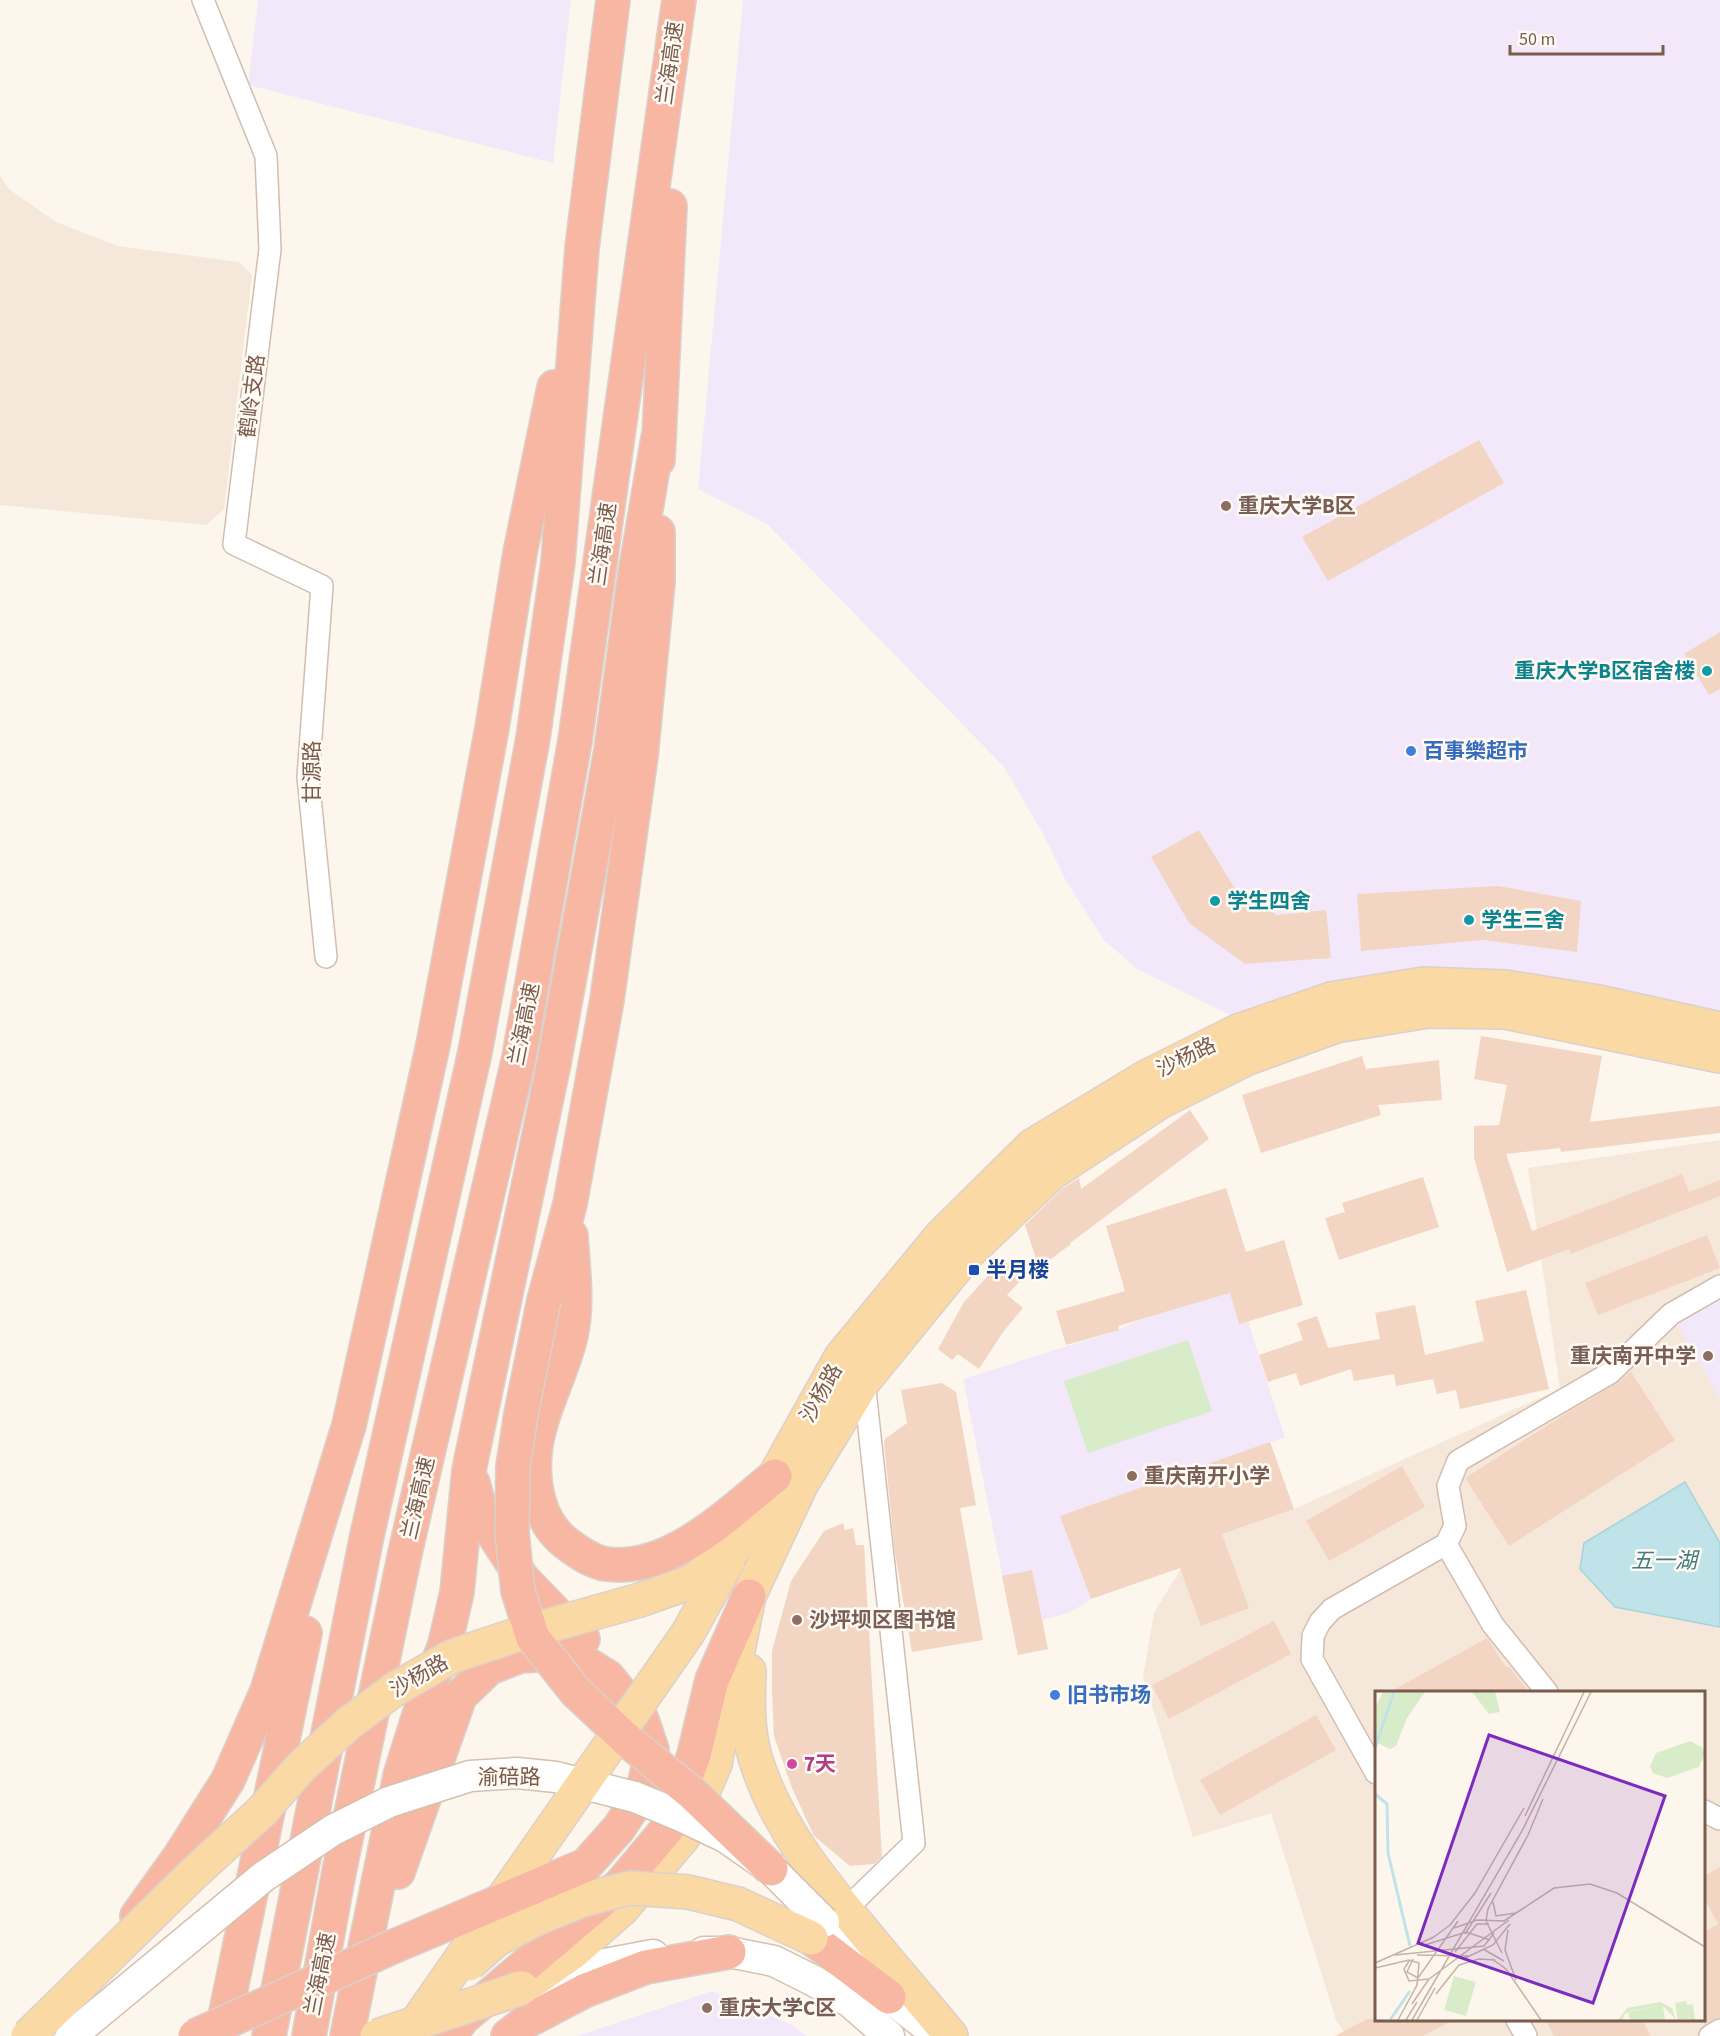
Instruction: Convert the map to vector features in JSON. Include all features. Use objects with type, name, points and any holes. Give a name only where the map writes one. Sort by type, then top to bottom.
[{"type":"highway","name":"兰海高速","points":[[269,2036],[366,1540],[476,1052],[533,738],[558,562],[582,248],[613,0]]},
{"type":"highway","name":"兰海高速","points":[[309,2036],[339,1872],[405,1553],[519,1057],[575,741],[679,0]]},
{"type":"highway","points":[[679,0],[658,438],[647,578],[626,753],[607,1000],[570,1204],[544,1300],[521,1413],[513,1466],[512,1533],[518,1591],[533,1638],[576,1692],[628,1741],[693,1794],[771,1869]]},
{"type":"highway","points":[[221,2036],[349,1425],[433,1045],[492,728],[520,553],[582,248]]},
{"type":"highway","points":[[349,2021],[400,1776],[445,1644],[457,1592],[469,1470],[554,1063],[626,753]]},
{"type":"highway","points":[[570,1204],[575,1310],[571,1337],[535,1450],[534,1477],[537,1498],[546,1521],[560,1539],[581,1554],[605,1564],[637,1564],[669,1554],[699,1536],[775,1476]]},
{"type":"highway","points":[[103,1964],[180,1856],[228,1780],[267,1692],[349,1425]]},
{"type":"highway","points":[[239,2036],[589,1871],[638,1834],[663,1792],[670,1740],[650,1694],[571,1629],[522,1578],[482,1516],[469,1470]]},
{"type":"highway","points":[[449,2036],[463,2018],[620,1886],[667,1829],[694,1755],[712,1680],[750,1596]]},
{"type":"highway","points":[[195,2036],[390,1948],[589,1871],[643,1791],[652,1750],[642,1720],[608,1677],[579,1659],[549,1654],[520,1656],[489,1668],[460,1696],[349,2021]]},
{"type":"highway","points":[[827,1923],[889,1996]]},
{"type":"highway","points":[[508,2036],[527,2021],[584,1991],[646,1966],[729,1952]]},
{"type":"main road","name":"沙杨路","points":[[28,2036],[193,1874],[261,1812],[303,1765],[349,1723],[395,1689],[453,1656],[519,1634],[640,1600],[691,1582],[734,1549],[841,1357],[941,1236],[1032,1146],[1148,1076],[1238,1031],[1331,999],[1423,984],[1505,987],[1599,1002],[1720,1029]]},
{"type":"main road","name":"沙杨路","points":[[377,2036],[522,1988],[572,1953],[622,1909],[684,1836],[715,1764],[750,1596],[801,1485],[864,1381],[969,1252],[1052,1173],[1160,1102],[1248,1058],[1336,1026],[1428,1011],[1505,1012],[1720,1056]]},
{"type":"main road","points":[[407,2036],[688,1633],[734,1549]]},
{"type":"main road","points":[[750,1596],[748,1718],[755,1756],[771,1800],[791,1838],[827,1923],[951,2036]]},
{"type":"main road","name":"渝碚路","points":[[70,2036],[263,1877],[333,1830],[389,1802],[470,1776],[517,1773],[556,1777],[635,1797],[725,1837],[771,1869],[827,1923]]},
{"type":"main road","points":[[407,2036],[473,1959],[496,1940],[538,1918],[582,1900],[630,1888],[688,1892],[827,1923]]},
{"type":"main road","points":[[522,1988],[600,1965],[642,1956],[679,1952],[729,1952],[774,1961],[812,1980],[850,2002],[889,2036]]},
{"type":"main road","points":[[889,1996],[939,2036]]},
{"type":"street","name":"鹤岭支路","points":[[202,0],[266,156],[270,249],[234,544],[322,586]]},
{"type":"street","name":"甘源路","points":[[322,586],[308,777],[326,957]]},
{"type":"street","points":[[1375,1769],[1312,1659],[1313,1636],[1320,1622],[1332,1609],[1446,1544],[1455,1526],[1448,1485],[1458,1461],[1610,1373],[1671,1314],[1720,1286]]},
{"type":"street","points":[[827,1923],[914,1843],[864,1381]]},
{"type":"street","points":[[1446,1544],[1493,1625],[1546,1691]]},
{"type":"street","points":[[1705,1812],[1720,1819]]},
{"type":"street","points":[[1518,2021],[1526,2036]]},
{"type":"street","points":[[1710,2036],[1720,2030]]},
{"type":"shaded area","points":[[258,0],[571,0],[553,163],[248,85]]},
{"type":"shaded area","name":"重庆大学B区","points":[[743,0],[1720,0],[1720,1020],[1236,1018],[1137,969],[1104,940],[1066,881],[1043,834],[1004,767],[767,524],[698,489]]},
{"type":"shaded area","points":[[0,175],[9,189],[56,222],[118,246],[239,262],[252,275],[224,509],[206,525],[0,505]]},
{"type":"shaded area","points":[[1720,1140],[1720,1286],[1672,1314],[1720,1399],[1720,2036],[1347,2036],[1336,2020],[1271,1813],[1193,1837],[1143,1677],[1154,1613],[1182,1567],[1177,1550],[1294,1509],[1560,1389],[1528,1168]]},
{"type":"shaded area","name":"重庆南开中学","points":[[1720,1286],[1720,1399],[1671,1314]]},
{"type":"shaded area","name":"重庆南开小学","points":[[1230,1293],[1239,1323],[1248,1321],[1285,1438],[1270,1442],[1294,1509],[1177,1550],[1182,1567],[1091,1599],[1071,1612],[1042,1620],[1018,1655],[963,1379],[1119,1330],[1134,1322]]},
{"type":"shaded area","name":"重庆大学C区","points":[[712,1991],[792,2025],[806,2036],[577,2036]]},
{"type":"green space","points":[[1188,1340],[1212,1411],[1088,1453],[1064,1381]]},
{"type":"water","name":"五一湖","points":[[1685,1482],[1720,1543],[1720,1627],[1615,1607],[1580,1569],[1584,1543]]},
{"type":"building","points":[[1479,440],[1504,483],[1328,581],[1302,537]]},
{"type":"building","name":"重庆大学B区宿舍楼","points":[[1720,632],[1720,689],[1709,695],[1684,654]]},
{"type":"building","name":"学生四舍","points":[[1199,830],[1237,892],[1277,915],[1326,910],[1331,958],[1245,964],[1189,923],[1151,857]]},
{"type":"building","name":"学生三舍","points":[[1498,886],[1581,901],[1577,952],[1483,940],[1361,951],[1357,894]]},
{"type":"building","points":[[1481,1036],[1602,1056],[1590,1122],[1720,1106],[1720,1133],[1561,1152],[1560,1148],[1506,1154],[1532,1231],[1682,1174],[1689,1192],[1720,1180],[1720,1196],[1571,1254],[1569,1249],[1507,1272],[1474,1158],[1474,1126],[1499,1125],[1507,1085],[1474,1079]]},
{"type":"building","points":[[1362,1056],[1366,1069],[1439,1060],[1442,1100],[1378,1105],[1381,1115],[1261,1153],[1242,1095]]},
{"type":"building","points":[[1190,1110],[1209,1139],[1039,1268],[1025,1225],[1062,1189],[1079,1178],[1081,1189]]},
{"type":"building","points":[[1423,1177],[1439,1227],[1339,1260],[1325,1218],[1345,1212],[1342,1203]]},
{"type":"building","points":[[1226,1188],[1246,1252],[1284,1240],[1303,1305],[1239,1324],[1230,1293],[1118,1326],[1119,1330],[1066,1345],[1056,1311],[1125,1291],[1106,1226]]},
{"type":"building","points":[[1707,1235],[1720,1268],[1598,1315],[1585,1283]]},
{"type":"building","points":[[1003,1259],[1023,1278],[1007,1295],[1023,1308],[1003,1332],[979,1369],[958,1354],[952,1360],[938,1349],[964,1302]]},
{"type":"building","points":[[1526,1290],[1549,1389],[1460,1409],[1456,1390],[1437,1394],[1433,1379],[1396,1386],[1394,1374],[1354,1381],[1351,1369],[1300,1386],[1296,1373],[1268,1382],[1259,1355],[1303,1340],[1297,1323],[1317,1316],[1328,1348],[1380,1339],[1375,1313],[1415,1305],[1425,1355],[1484,1341],[1475,1301]]},
{"type":"building","points":[[1631,1372],[1675,1440],[1509,1546],[1465,1478],[1616,1384]]},
{"type":"building","points":[[942,1383],[956,1392],[976,1505],[960,1508],[983,1640],[912,1652],[895,1553],[884,1443],[885,1439],[907,1423],[901,1390]]},
{"type":"building","points":[[1270,1442],[1294,1509],[1222,1534],[1249,1608],[1201,1626],[1180,1568],[1091,1599],[1060,1516]]},
{"type":"building","points":[[1402,1466],[1425,1507],[1329,1561],[1306,1521]]},
{"type":"building","points":[[843,1523],[845,1530],[853,1528],[856,1545],[864,1545],[882,1857],[874,1864],[850,1866],[814,1836],[792,1788],[774,1736],[772,1690],[772,1651],[791,1581],[824,1531]]},
{"type":"building","points":[[1032,1570],[1048,1649],[1018,1655],[1002,1576]]},
{"type":"building","points":[[1274,1621],[1291,1654],[1169,1719],[1152,1685]]},
{"type":"building","points":[[1487,1638],[1506,1667],[1509,1666],[1528,1691],[1392,1691]]},
{"type":"building","points":[[1316,1715],[1336,1750],[1220,1815],[1200,1780]]},
{"type":"building","points":[[1720,1867],[1720,2017],[1704,2025],[1705,1931],[1718,1924],[1705,1900],[1705,1875]]},
{"type":"building","points":[[1367,2019],[1375,2019],[1375,2021],[1451,2021],[1423,2036],[1335,2036]]},
{"type":"building","points":[[1546,2021],[1643,2021],[1651,2036],[1554,2036]]},
{"type":"place","name":"重庆大学B区","points":[[1226,506]]},
{"type":"place","name":"重庆大学B区宿舍楼","points":[[1707,671]]},
{"type":"place","name":"百事樂超市","points":[[1411,751]]},
{"type":"place","name":"学生四舍","points":[[1215,901]]},
{"type":"place","name":"学生三舍","points":[[1469,920]]},
{"type":"place","name":"半月楼","points":[[974,1270]]},
{"type":"place","name":"重庆南开中学","points":[[1708,1356]]},
{"type":"place","name":"重庆南开小学","points":[[1132,1476]]},
{"type":"place","name":"沙坪坝区图书馆","points":[[797,1620]]},
{"type":"place","name":"旧书市场","points":[[1055,1695]]},
{"type":"place","name":"7天","points":[[792,1764]]},
{"type":"place","name":"重庆大学C区","points":[[707,2008]]}]
